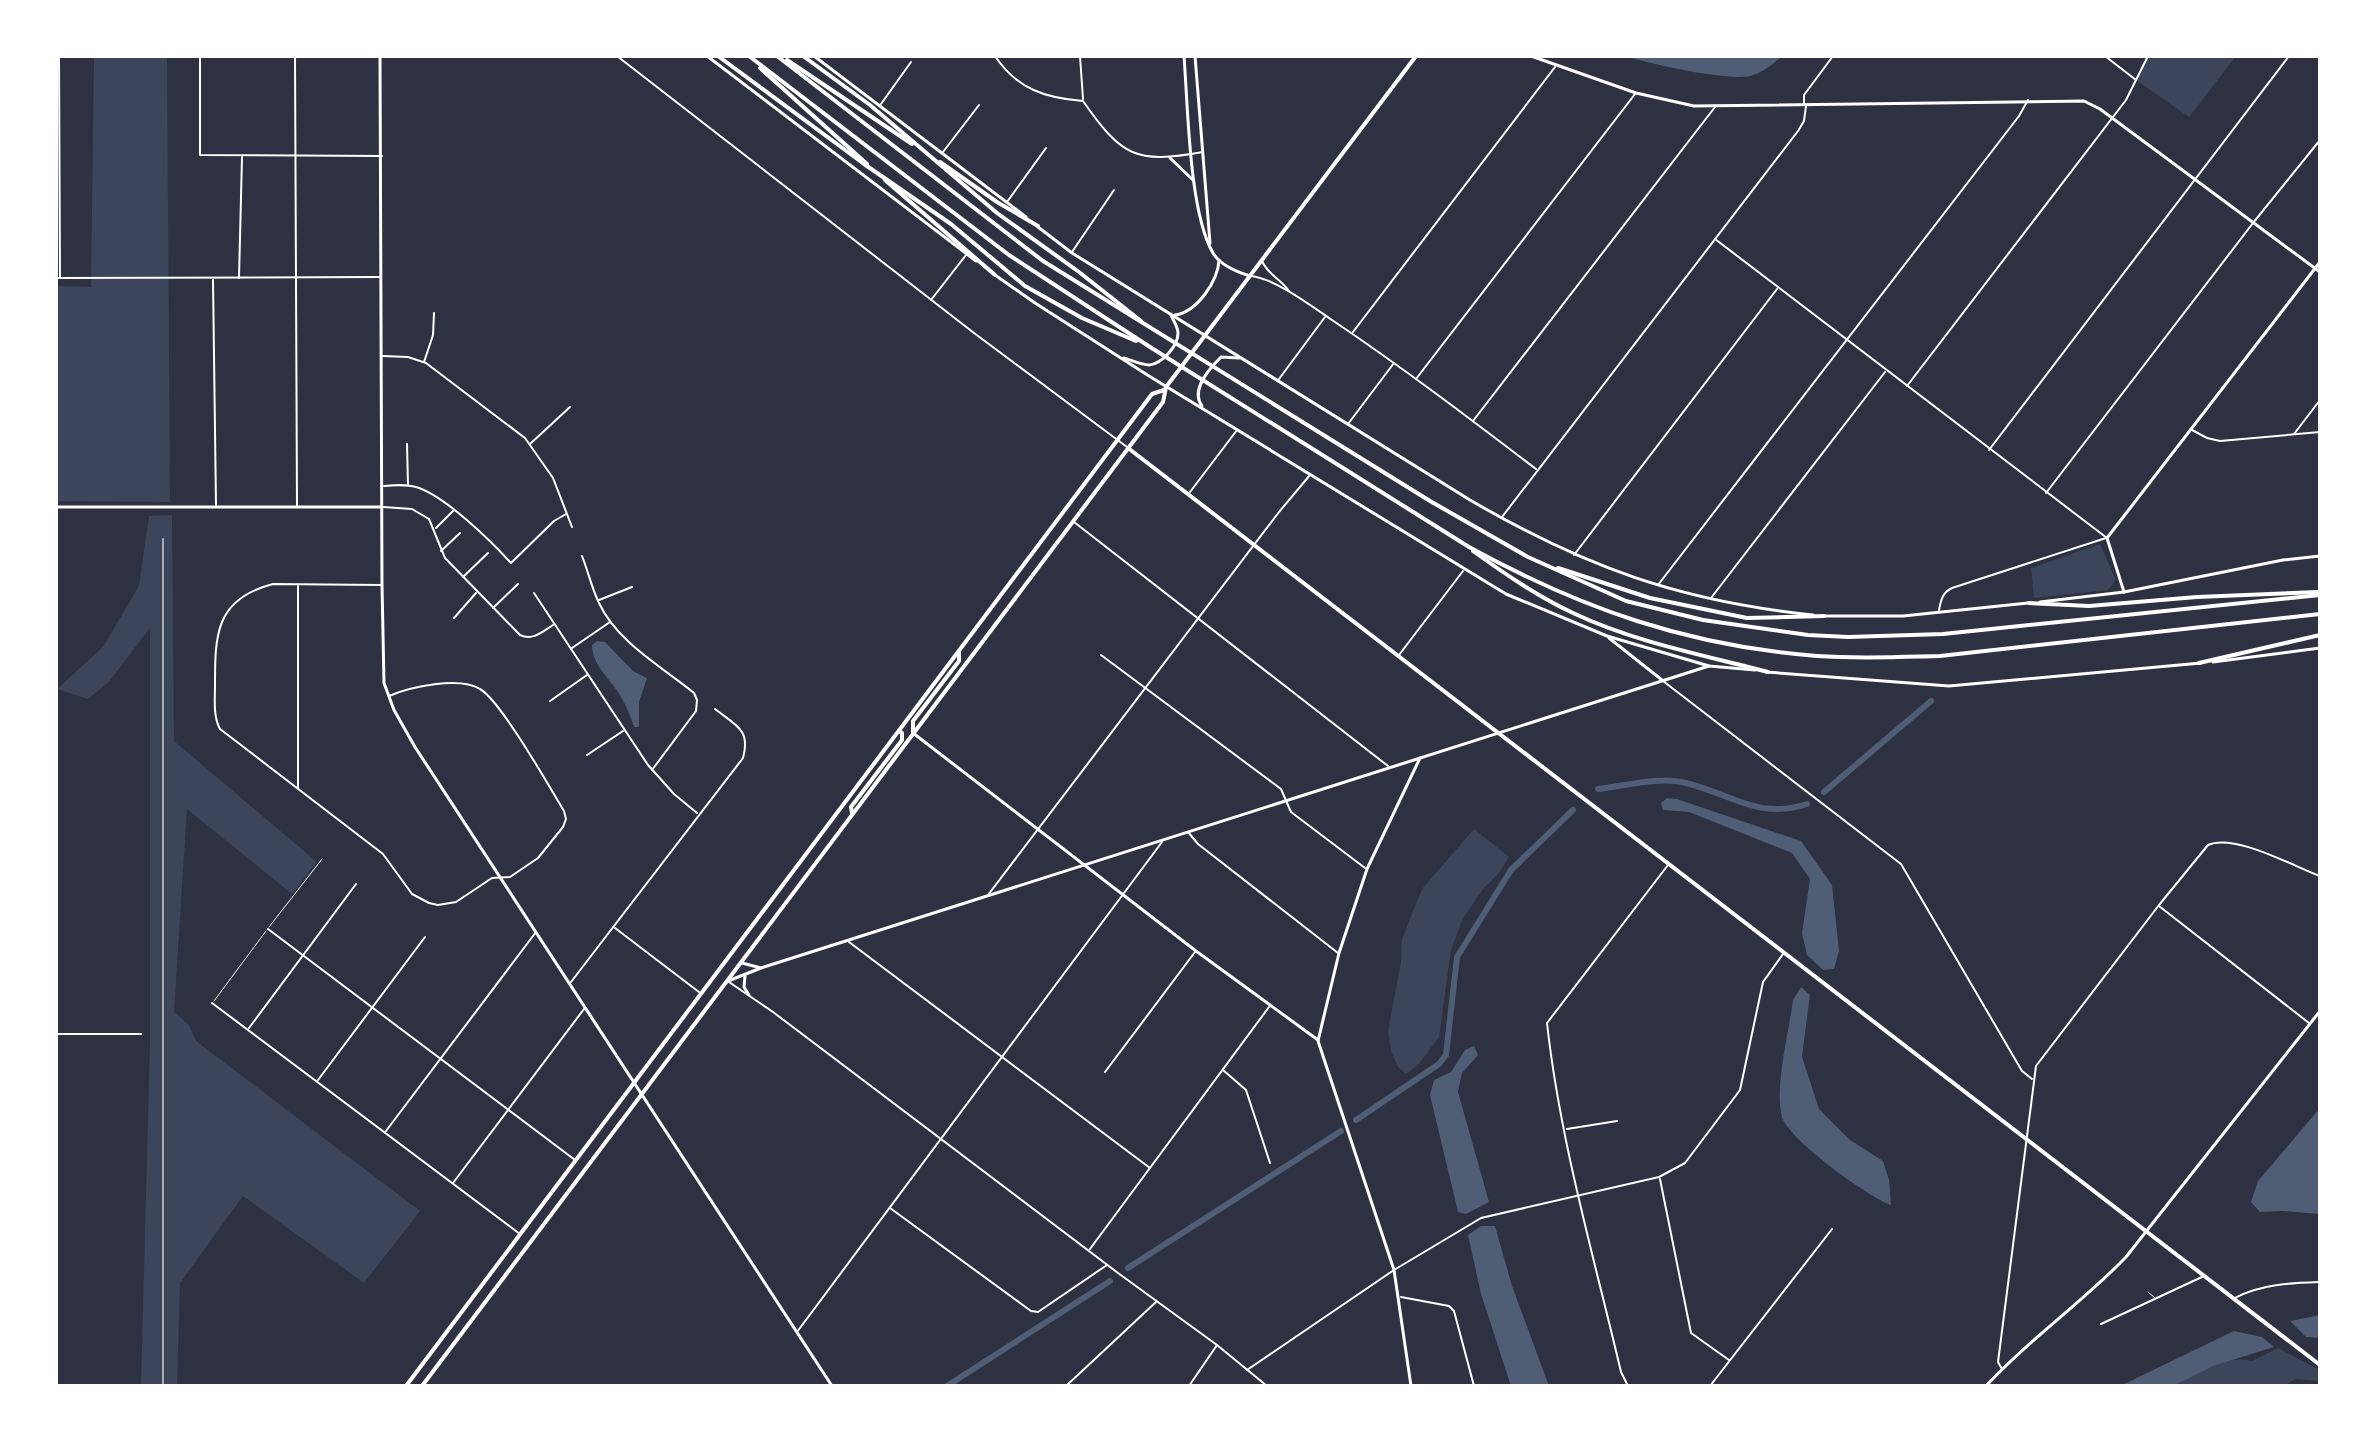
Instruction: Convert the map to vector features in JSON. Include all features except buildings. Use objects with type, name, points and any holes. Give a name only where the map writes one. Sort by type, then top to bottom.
[{"type":"main road","points":[[718,56],[951,224],[1038,294],[1082,318],[1150,347]]},
{"type":"main road","points":[[748,56],[995,275]]},
{"type":"main road","points":[[748,56],[1009,255],[1150,347],[1523,576],[1626,619],[1708,641],[1818,656],[1940,656],[2320,614]]},
{"type":"main road","points":[[779,56],[997,202],[1038,226]]},
{"type":"main road","points":[[779,56],[982,217],[1043,261],[1444,510],[1528,557],[1626,601],[1768,631],[1848,637],[1943,634],[2320,593]]},
{"type":"main road","points":[[803,56],[870,105],[969,190],[1159,335]]},
{"type":"main road","points":[[406,1386],[1152,394],[1165,388],[1416,56]]},
{"type":"main road","points":[[422,1386],[1163,402],[1165,388]]},
{"type":"main road","points":[[1128,448],[2320,1365]]},
{"type":"main road","points":[[1418,514],[1532,592],[1574,614],[1642,639],[1768,672]]},
{"type":"main road","points":[[1528,557],[1650,598],[1705,610],[1747,618],[1824,616]]},
{"type":"main road","points":[[2029,603],[2089,606],[2197,597],[2320,593]]},
{"type":"main road","points":[[2199,663],[2320,635]]},
{"type":"main road","points":[[913,733],[913,721],[959,661],[959,651]]},
{"type":"main road","points":[[852,815],[851,807],[902,740],[899,731]]},
{"type":"street","points":[[59,56],[58,278],[381,277]]},
{"type":"street","points":[[200,56],[200,155],[382,156]]},
{"type":"street","points":[[295,56],[297,507]]},
{"type":"street","points":[[380,56],[383,669],[388,696],[415,747],[832,1386]]},
{"type":"street","points":[[617,56],[931,300],[1128,448]]},
{"type":"street","points":[[707,56],[967,255],[1165,388],[1506,594],[1607,636],[1709,666],[1949,686],[2199,663],[2320,648]]},
{"type":"street","points":[[814,56],[881,104],[1072,253],[1501,518],[1574,555],[1657,586],[1710,600],[1769,610],[1862,617],[1939,613],[2124,592],[2283,560],[2320,556]]},
{"type":"street","points":[[995,56],[1006,73],[1031,90],[1056,99],[1083,101]]},
{"type":"street","points":[[1080,56],[1083,101],[1094,118],[1123,148],[1145,158],[1170,158],[1204,152]]},
{"type":"street","points":[[1184,56],[1200,217],[1219,260],[1238,272],[1263,277],[1290,292],[1395,362],[1537,470]]},
{"type":"street","points":[[1195,56],[1211,246]]},
{"type":"street","points":[[1531,56],[1675,104],[2084,101],[2320,272]]},
{"type":"street","points":[[1501,518],[1798,131],[1804,121],[1804,95],[1833,56]]},
{"type":"street","points":[[2105,56],[2136,80]]},
{"type":"street","points":[[1906,386],[2112,119],[2148,56]]},
{"type":"street","points":[[1989,450],[2289,56]]},
{"type":"street","points":[[881,104],[911,62]]},
{"type":"street","points":[[1352,333],[1556,66]]},
{"type":"street","points":[[1416,379],[1636,93]]},
{"type":"street","points":[[1657,586],[2019,116],[2028,100]]},
{"type":"street","points":[[942,152],[979,105]]},
{"type":"street","points":[[1473,421],[1715,106]]},
{"type":"street","points":[[2046,494],[2320,140]]},
{"type":"street","points":[[1007,202],[1046,148]]},
{"type":"street","points":[[239,278],[242,156]]},
{"type":"street","points":[[1170,158],[1195,183]]},
{"type":"street","points":[[1072,253],[1114,190]]},
{"type":"street","points":[[1714,239],[2107,538],[2124,592]]},
{"type":"street","points":[[931,300],[967,255]]},
{"type":"street","points":[[1175,315],[1186,312],[1200,299],[1218,270],[1219,260]]},
{"type":"street","points":[[1262,260],[1267,272],[1284,283],[1290,292]]},
{"type":"street","points":[[1939,613],[1941,599],[1952,588],[2107,538],[2320,262]]},
{"type":"street","points":[[213,279],[216,508]]},
{"type":"street","points":[[1574,555],[1778,288]]},
{"type":"street","points":[[1120,356],[1146,365],[1157,363],[1166,356],[1178,333],[1169,312]]},
{"type":"street","points":[[424,362],[433,335],[434,313]]},
{"type":"street","points":[[1278,381],[1325,316]]},
{"type":"street","points":[[382,356],[408,357],[424,362],[530,444],[553,478],[572,527]]},
{"type":"street","points":[[1206,410],[1197,395],[1214,365],[1226,356],[1246,361]]},
{"type":"street","points":[[1348,424],[1395,362]]},
{"type":"street","points":[[1710,600],[1885,371]]},
{"type":"street","points":[[2294,435],[2320,400]]},
{"type":"street","points":[[530,444],[570,407]]},
{"type":"street","points":[[2191,428],[2202,436],[2220,441],[2320,432]]},
{"type":"street","points":[[1188,495],[1237,429]]},
{"type":"street","points":[[407,444],[408,485]]},
{"type":"street","points":[[987,896],[1311,474]]},
{"type":"street","points":[[383,486],[408,485],[437,497],[511,563],[554,521],[567,513]]},
{"type":"street","points":[[56,507],[412,509],[429,519],[435,529],[440,552],[516,632],[526,638],[536,636],[554,624]]},
{"type":"street","points":[[435,529],[453,511]]},
{"type":"street","points":[[1073,521],[1391,768]]},
{"type":"street","points":[[440,552],[460,533]]},
{"type":"street","points":[[463,577],[488,553]]},
{"type":"street","points":[[582,556],[598,600],[611,621],[641,652],[694,693],[697,700],[696,711],[652,770]]},
{"type":"street","points":[[1399,655],[1464,570]]},
{"type":"street","points":[[382,585],[273,584],[244,595],[220,622],[215,644],[215,705],[216,722],[220,729],[383,854],[412,894],[429,903],[456,902],[492,878],[510,877],[542,856],[563,827],[566,819],[564,811],[490,697],[471,684],[427,685],[388,696]]},
{"type":"street","points":[[493,608],[518,584]]},
{"type":"street","points":[[298,585],[298,789]]},
{"type":"street","points":[[598,600],[632,587]]},
{"type":"street","points":[[454,618],[477,592]]},
{"type":"street","points":[[534,593],[652,770],[698,814]]},
{"type":"street","points":[[571,649],[611,621]]},
{"type":"street","points":[[1607,636],[1901,864],[2022,1071],[2033,1079]]},
{"type":"street","points":[[1101,655],[1281,789],[1291,812],[1367,869]]},
{"type":"street","points":[[728,981],[1709,666]]},
{"type":"street","points":[[550,701],[588,675]]},
{"type":"street","points":[[570,983],[743,758],[747,743],[743,730],[715,709]]},
{"type":"street","points":[[587,755],[624,730]]},
{"type":"street","points":[[913,733],[1318,1041]]},
{"type":"street","points":[[1411,1386],[1394,1270],[1318,1041],[1339,953],[1367,869],[1420,758]]},
{"type":"street","points":[[1188,832],[1198,844],[1339,953]]},
{"type":"street","points":[[2002,1369],[1998,1362],[2036,1066],[2202,851],[2216,841],[2232,842],[2320,876]]},
{"type":"street","points":[[797,1332],[1162,842]]},
{"type":"street","points":[[1628,1386],[1621,1372],[1579,1195],[1552,1064],[1547,1023],[1669,864]]},
{"type":"street","points":[[248,1028],[356,884]]},
{"type":"street","points":[[2159,905],[2310,1023]]},
{"type":"street","points":[[614,927],[702,993]]},
{"type":"street","points":[[268,929],[576,1161]]},
{"type":"street","points":[[385,1133],[537,931]]},
{"type":"street","points":[[318,1081],[425,937]]},
{"type":"street","points":[[848,941],[1150,1168]]},
{"type":"street","points":[[1105,1072],[1196,951]]},
{"type":"street","points":[[1247,1370],[1394,1270],[1481,1218],[1659,1177],[1685,1163],[1740,1090],[1763,982],[1784,953]]},
{"type":"street","points":[[741,962],[761,968]]},
{"type":"street","points":[[745,976],[744,987],[749,995]]},
{"type":"street","points":[[728,981],[1217,1345],[1267,1386]]},
{"type":"street","points":[[212,1003],[521,1235]]},
{"type":"street","points":[[1089,1250],[1270,1006]]},
{"type":"street","points":[[453,1183],[585,1008]]},
{"type":"street","points":[[1986,1386],[2093,1291],[2147,1232],[2320,1011]]},
{"type":"street","points":[[56,1034],[141,1034]]},
{"type":"street","points":[[1222,1069],[1246,1090],[1270,1163]]},
{"type":"street","points":[[1565,1130],[1617,1121]]},
{"type":"street","points":[[1659,1177],[1691,1333],[1729,1360]]},
{"type":"street","points":[[889,1207],[1031,1311],[1038,1312],[1107,1265]]},
{"type":"street","points":[[1710,1386],[1832,1229]]},
{"type":"street","points":[[2101,1324],[2205,1276]]},
{"type":"street","points":[[2234,1298],[2268,1287],[2320,1282]]},
{"type":"street","points":[[1399,1297],[1449,1306],[1454,1311],[1474,1386]]},
{"type":"street","points":[[1066,1386],[1157,1302]]},
{"type":"street","points":[[1189,1386],[1217,1345]]},
{"type":"lane","points":[[212,1003],[322,859]]},
{"type":"lane","points":[[2148,1292],[2155,1298]]},
{"type":"shaded area","points":[[94,56],[167,56],[170,502],[56,501],[56,286],[91,287]]},
{"type":"shaded area","points":[[1625,56],[1783,56],[1759,73],[1739,77],[1688,71]]},
{"type":"shaded area","points":[[2148,56],[2236,56],[2189,117],[2136,80]]},
{"type":"shaded area","points":[[172,515],[174,741],[317,862],[292,894],[187,809],[174,1012],[189,1025],[196,1041],[420,1211],[364,1283],[243,1196],[180,1283],[177,1386],[141,1386],[150,1042],[150,628],[109,682],[88,699],[57,689],[103,647],[139,586],[149,516]]},
{"type":"shaded area","points":[[2100,544],[2116,580],[2108,590],[2034,598],[2031,568]]},
{"type":"shaded area","points":[[597,641],[605,642],[633,671],[647,678],[639,702],[639,727],[634,727],[621,697],[595,660],[592,645]]},
{"type":"shaded area","points":[[1667,798],[1801,841],[1832,885],[1839,951],[1834,969],[1823,970],[1807,955],[1802,933],[1810,879],[1792,853],[1689,812],[1663,810],[1661,803]]},
{"type":"shaded area","points":[[1474,829],[1509,857],[1463,918],[1451,950],[1439,1037],[1419,1064],[1406,1074],[1398,1067],[1391,1051],[1388,1031],[1401,962],[1402,939],[1422,889]]},
{"type":"shaded area","points":[[1801,987],[1810,995],[1802,1057],[1819,1109],[1850,1140],[1883,1161],[1889,1180],[1891,1205],[1830,1166],[1798,1139],[1782,1117],[1780,1091],[1783,1060],[1793,1000]]},
{"type":"shaded area","points":[[1474,1046],[1478,1055],[1462,1073],[1458,1092],[1489,1202],[1466,1214],[1458,1212],[1430,1095],[1434,1080],[1451,1072],[1465,1050]]},
{"type":"shaded area","points":[[2320,1108],[2320,1214],[2260,1212],[2251,1202],[2258,1181]]},
{"type":"shaded area","points":[[1481,1226],[1495,1226],[1512,1286],[1549,1386],[1511,1386],[1481,1294],[1468,1235]]},
{"type":"shaded area","points":[[2320,1315],[2320,1338],[2306,1337],[2290,1321]]},
{"type":"shaded area","points":[[2234,1331],[2262,1337],[2274,1347],[2213,1366],[2173,1386],[2120,1386]]},
{"type":"shaded area","points":[[2278,1348],[2320,1370],[2320,1381],[2295,1379],[2284,1386],[2173,1386],[2221,1363],[2252,1361]]},
{"type":"waterway","points":[[1824,792],[1931,701]]},
{"type":"waterway","points":[[1598,789],[1676,781],[1759,807],[1774,809],[1807,804]]},
{"type":"waterway","points":[[1356,1120],[1439,1064],[1446,1055],[1457,957],[1511,870],[1573,810]]},
{"type":"waterway","points":[[1128,1268],[1341,1131]]},
{"type":"waterway","points":[[947,1386],[1110,1281]]},
{"type":"railway","points":[[163,539],[163,1386]]}]
